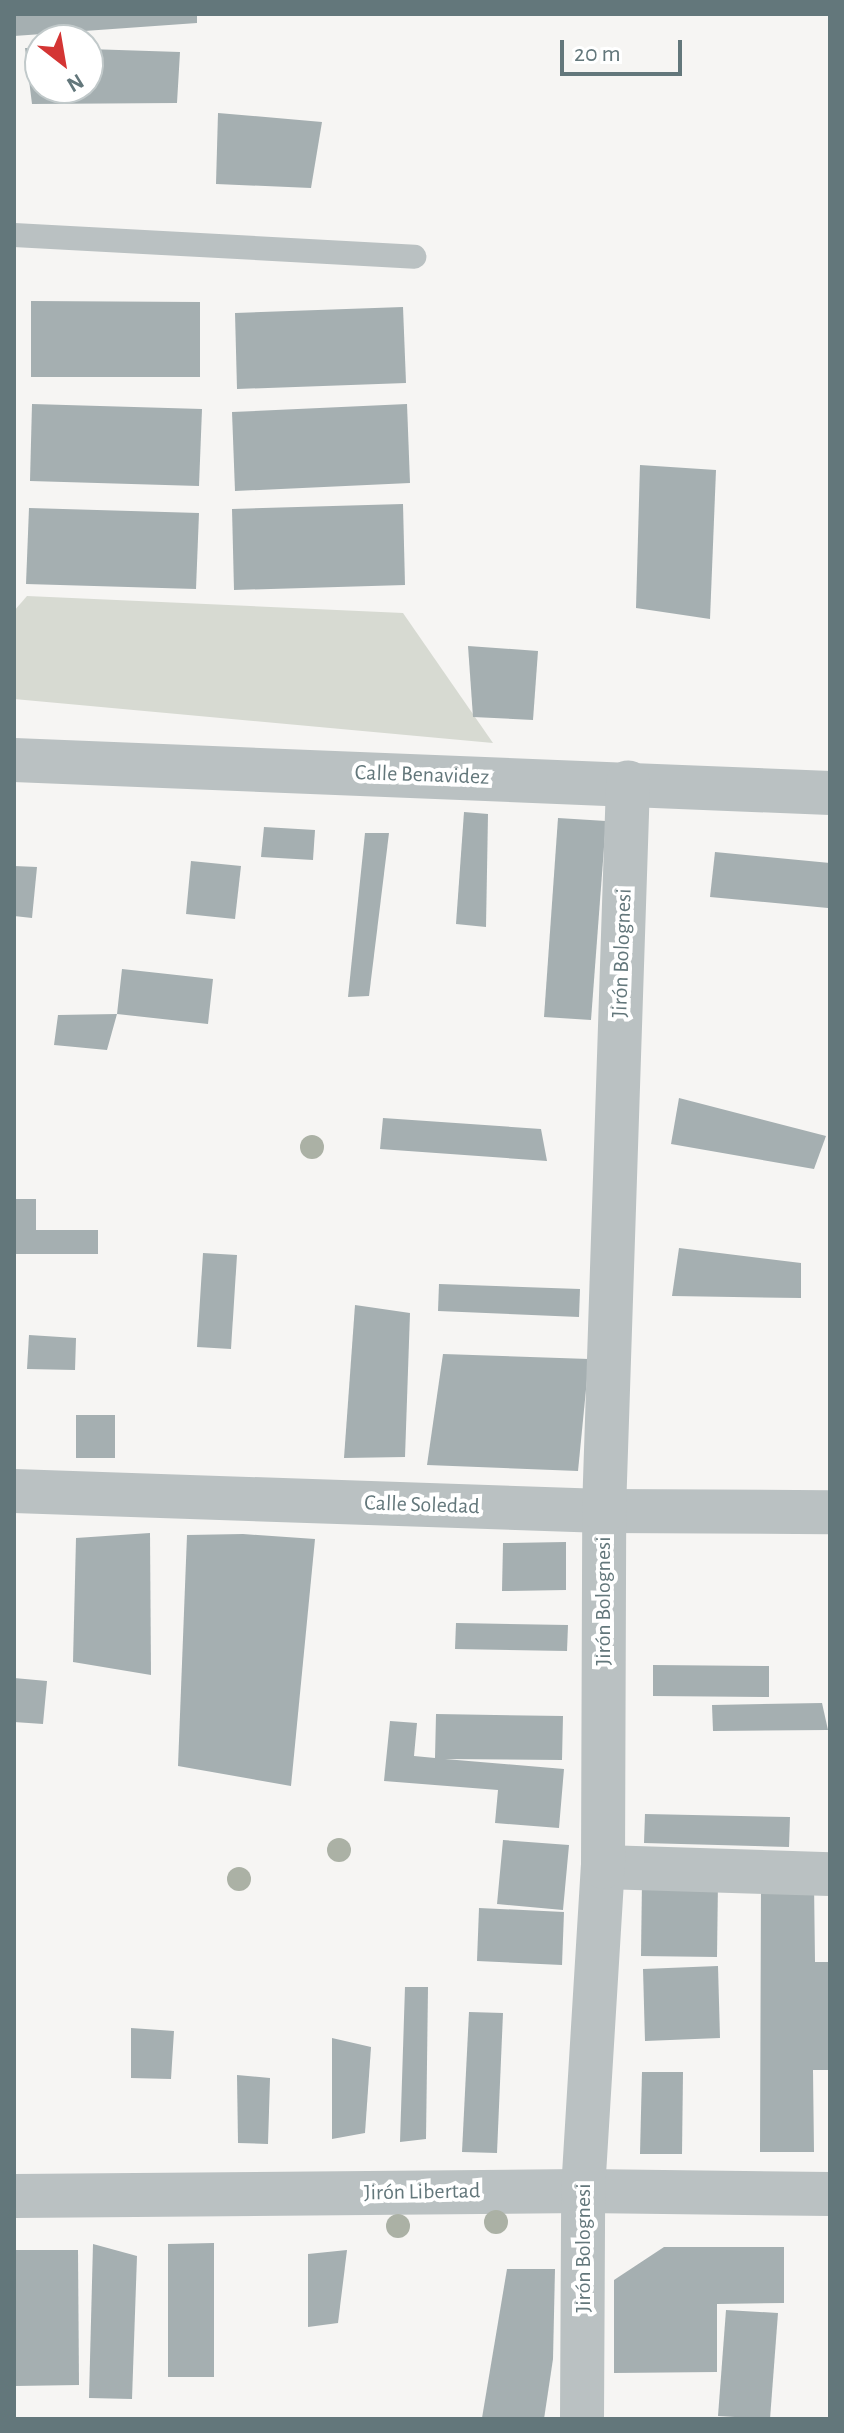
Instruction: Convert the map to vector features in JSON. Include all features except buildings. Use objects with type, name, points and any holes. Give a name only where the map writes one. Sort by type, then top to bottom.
[{"type":"street","name":"Calle Benavidez","points":[[14,760],[628,782],[830,793]]},
{"type":"street","name":"Jirón Bolognesi","points":[[582,2419],[583,2191],[603,1867],[604,1511],[628,782]]},
{"type":"street","name":"Calle Soledad","points":[[14,1491],[604,1511],[830,1512]]},
{"type":"street","points":[[603,1867],[830,1874]]},
{"type":"street","name":"Jirón Libertad","points":[[14,2196],[583,2191],[830,2194]]},
{"type":"lane","points":[[14,235],[414,257]]},
{"type":"shaded area","points":[[27,596],[403,613],[493,743],[14,699],[14,611]]}]
